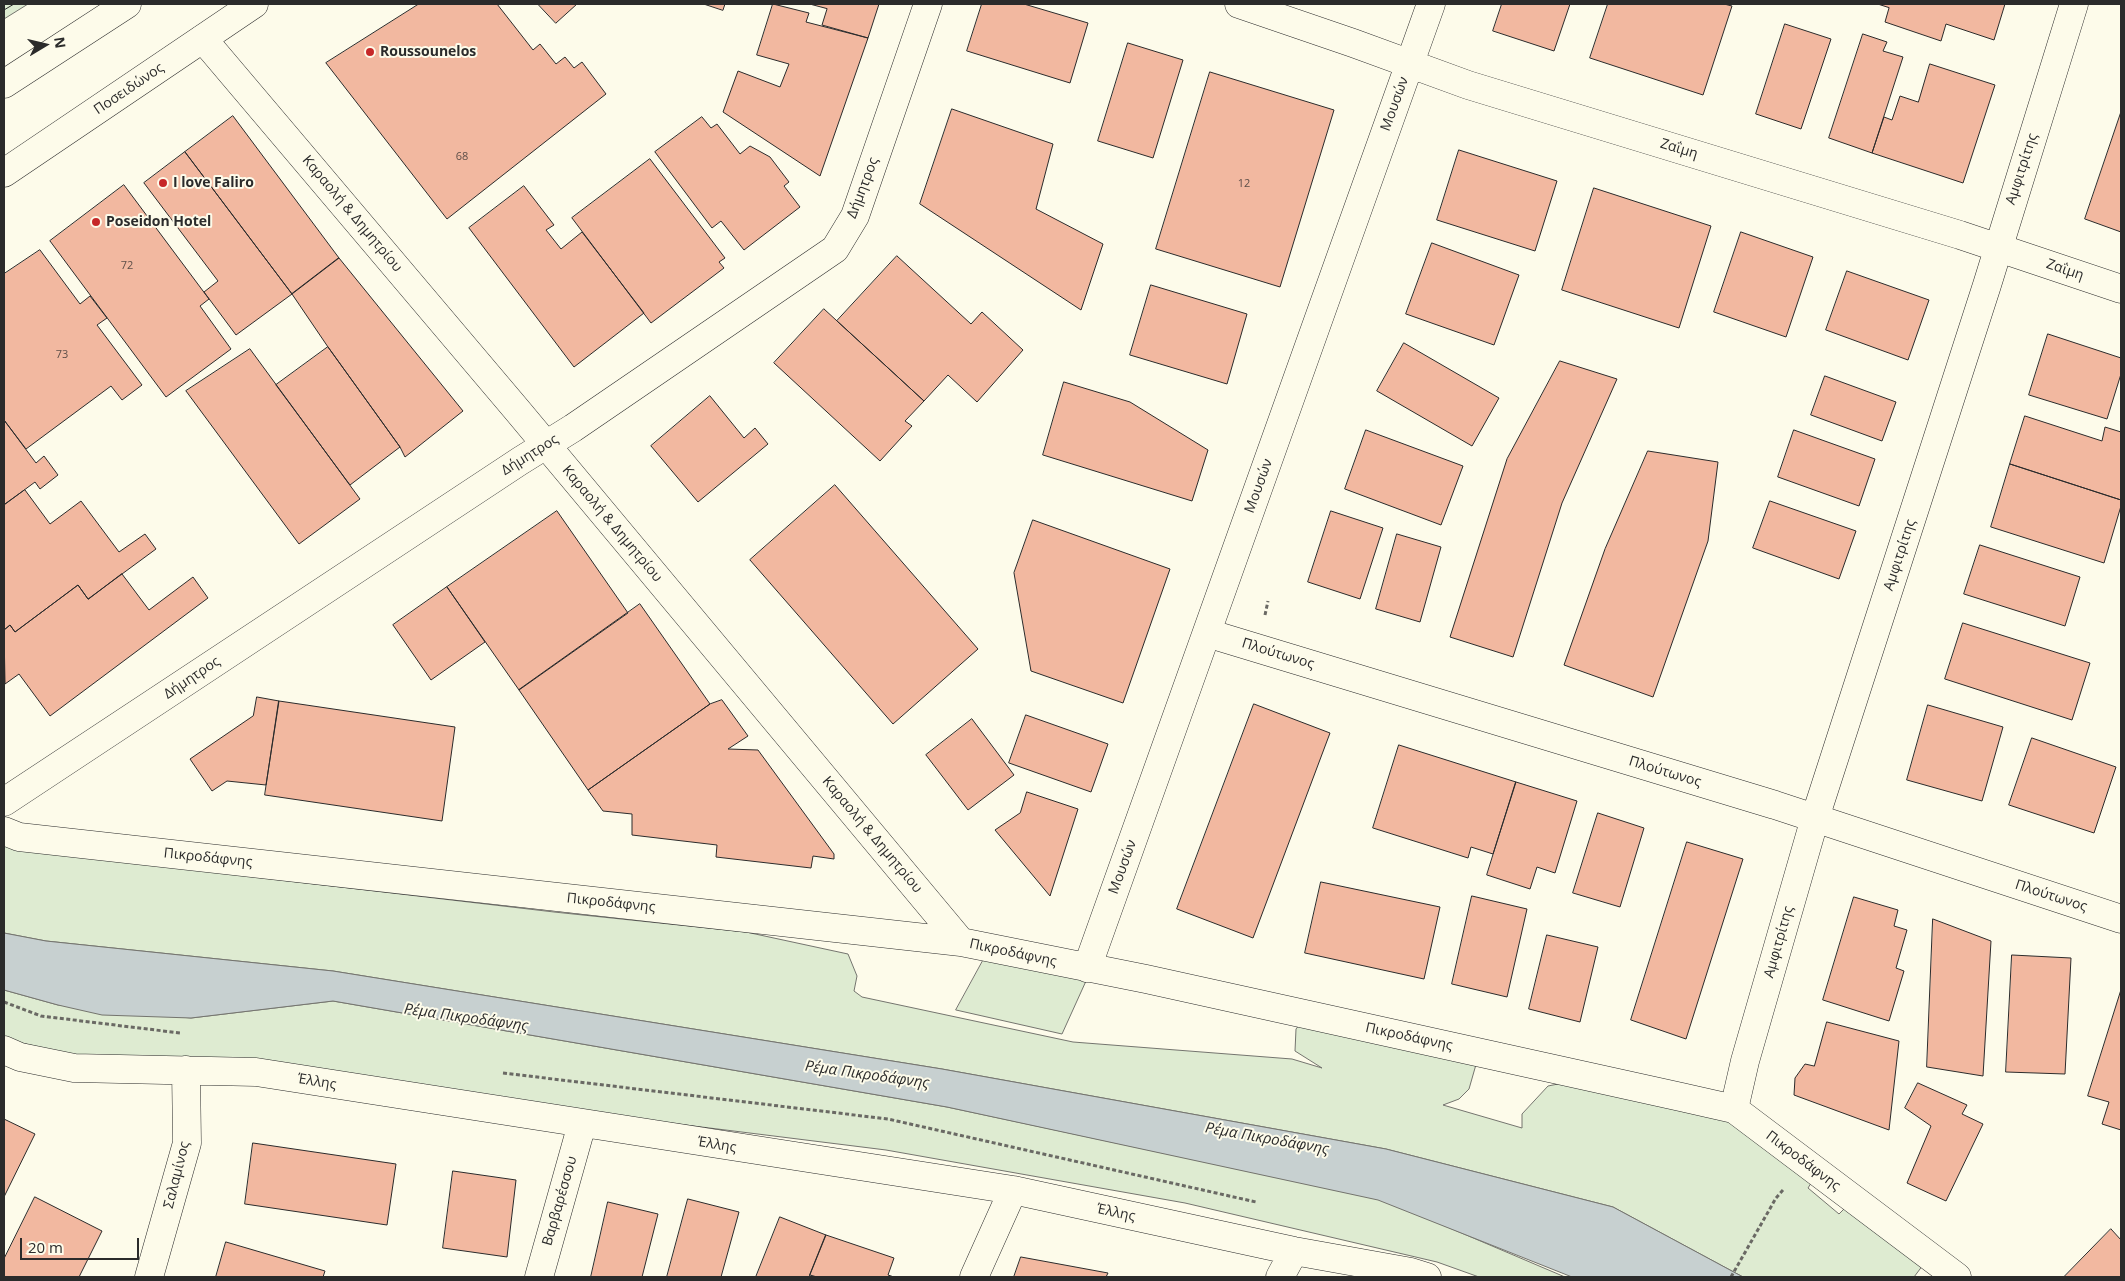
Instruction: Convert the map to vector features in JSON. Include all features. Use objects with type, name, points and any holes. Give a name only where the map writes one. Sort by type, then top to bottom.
[{"type":"main road","points":[[4,84],[127,4]]},
{"type":"main road","name":"Ποσειδώνος","points":[[4,173],[254,4]]},
{"type":"main road","name":"Δήμητρος","points":[[4,802],[546,445],[835,249],[855,216],[928,4]]},
{"type":"main road","name":"Ζαΐμη","points":[[1238,4],[1468,85],[1960,235],[2121,289]]},
{"type":"main road","name":"Μουσών","points":[[1087,968],[1431,4]]},
{"type":"main road","name":"Αμφιτρίτης","points":[[1734,1109],[1745,1060],[1815,818],[2074,4]]},
{"type":"main road","name":"Καραολή & Δημητρίου","points":[[204,39],[961,942]]},
{"type":"main road","name":"Πλούτωνος","points":[[1207,633],[1815,818],[2121,919]]},
{"type":"main road","name":"Πικροδάφνης","points":[[4,831],[19,837],[961,942],[1166,983],[1734,1109],[1956,1277]]},
{"type":"main road","name":"Έλλης","points":[[4,1050],[20,1057],[74,1068],[124,1071],[256,1072],[1013,1190],[1294,1251],[1410,1272],[1427,1277]]},
{"type":"main road","name":"Σαλαμίνος","points":[[149,1277],[187,1143],[186,1070]]},
{"type":"main road","name":"Βαρβαρέσσου","points":[[539,1277],[582,1124]]},
{"type":"main road","points":[[974,1277],[1013,1190]]},
{"type":"main road","points":[[1280,1277],[1294,1251]]},
{"type":"path","points":[[1731,1277],[1776,1198]]},
{"type":"green space","points":[[4,4],[28,4],[4,19]]},
{"type":"green space","points":[[4,839],[50,853],[554,912],[746,932],[848,954],[857,976],[854,991],[862,997],[1073,1042],[1292,1059],[1322,1068],[1295,1051],[1296,1029],[1303,1020],[1477,1061],[1469,1089],[1459,1099],[1443,1105],[1522,1128],[1522,1114],[1548,1086],[1573,1081],[1731,1119],[1813,1180],[1808,1188],[1839,1214],[1849,1204],[1923,1265],[1914,1277],[1743,1277],[1613,1207],[1386,1149],[942,1069],[333,971],[46,941],[4,933]]},
{"type":"green space","points":[[985,957],[1086,981],[1062,1034],[956,1010]]},
{"type":"green space","points":[[4,990],[58,1005],[191,1018],[333,1001],[947,1107],[1384,1200],[1565,1277],[1479,1277],[1437,1262],[1185,1203],[886,1150],[525,1105],[86,1058],[4,1039]]},
{"type":"water","name":"Ρέμα Πικροδάφνης","points":[[4,933],[46,941],[333,971],[942,1069],[1386,1149],[1613,1207],[1743,1277],[1572,1277],[1378,1200],[947,1107],[333,1001],[191,1018],[102,1015],[4,990]]},
{"type":"building","points":[[419,4],[497,4],[533,50],[540,44],[556,64],[565,57],[574,68],[582,62],[606,94],[447,219],[326,63]]},
{"type":"building","points":[[538,4],[577,4],[556,23]]},
{"type":"building","points":[[704,4],[725,4],[723,10]]},
{"type":"building","points":[[773,4],[809,13],[806,22],[868,38],[820,176],[723,112],[738,71],[780,87],[789,64],[757,55]]},
{"type":"building","points":[[810,4],[879,4],[868,38],[822,25],[827,9]]},
{"type":"building","points":[[982,4],[1024,4],[1088,23],[1070,83],[967,51]]},
{"type":"building","points":[[1502,4],[1570,4],[1554,51],[1493,31]]},
{"type":"building","points":[[1608,4],[1724,4],[1732,6],[1703,95],[1590,58]]},
{"type":"building","points":[[1878,4],[2005,4],[1994,40],[1946,24],[1941,41],[1885,22],[1889,8]]},
{"type":"building","points":[[1785,24],[1831,39],[1801,129],[1756,114]]},
{"type":"building","points":[[1863,34],[1887,42],[1883,51],[1903,57],[1872,153],[1829,138]]},
{"type":"building","points":[[1128,43],[1183,60],[1153,158],[1098,141]]},
{"type":"building","points":[[1930,64],[1995,85],[1963,183],[1872,153],[1884,117],[1892,120],[1900,96],[1918,102]]},
{"type":"building","points":[[1210,72],[1334,110],[1280,287],[1156,249]]},
{"type":"building","points":[[952,109],[1053,144],[1036,209],[1103,244],[1081,310],[920,204]]},
{"type":"building","points":[[2121,112],[2121,232],[2085,219]]},
{"type":"building","points":[[233,116],[339,258],[292,294],[185,152]]},
{"type":"building","points":[[702,117],[711,128],[717,124],[740,154],[750,146],[770,157],[789,182],[784,186],[800,207],[744,250],[721,221],[712,228],[655,152]]},
{"type":"building","points":[[1459,150],[1557,181],[1535,251],[1437,220]]},
{"type":"building","points":[[185,152],[292,294],[236,335],[204,292],[218,281],[144,183]]},
{"type":"building","points":[[650,159],[725,258],[719,262],[724,268],[651,323],[572,218]]},
{"type":"building","points":[[124,185],[209,299],[200,306],[231,349],[166,397],[50,241]]},
{"type":"building","points":[[524,186],[554,225],[546,230],[561,249],[582,232],[644,313],[574,367],[469,228]]},
{"type":"building","points":[[1594,188],[1711,226],[1679,328],[1562,290]]},
{"type":"building","points":[[1741,232],[1813,257],[1786,337],[1714,312]]},
{"type":"building","points":[[1432,243],[1519,275],[1494,345],[1406,314]]},
{"type":"building","points":[[40,250],[80,304],[90,296],[107,318],[97,325],[142,385],[122,400],[111,386],[26,449],[4,420],[4,274]]},
{"type":"building","points":[[897,256],[971,324],[982,312],[1023,350],[977,402],[948,375],[924,401],[837,321]]},
{"type":"building","points":[[339,258],[463,411],[405,457],[400,447],[292,294]]},
{"type":"building","points":[[1847,271],[1929,300],[1908,360],[1826,330]]},
{"type":"building","points":[[1151,285],[1247,314],[1227,384],[1130,355]]},
{"type":"building","points":[[824,309],[924,401],[905,421],[912,426],[880,461],[774,363]]},
{"type":"building","points":[[2048,334],[2121,358],[2121,374],[2107,419],[2029,395]]},
{"type":"building","points":[[1404,343],[1499,398],[1472,446],[1377,391]]},
{"type":"building","points":[[328,347],[400,447],[350,485],[276,385]]},
{"type":"building","points":[[250,349],[360,499],[299,544],[186,391]]},
{"type":"building","points":[[1560,361],[1617,379],[1562,503],[1513,657],[1450,637],[1507,459]]},
{"type":"building","points":[[1825,376],[1896,402],[1882,441],[1811,415]]},
{"type":"building","points":[[1064,382],[1130,402],[1208,450],[1192,501],[1043,455]]},
{"type":"building","points":[[710,396],[744,438],[755,428],[768,444],[698,502],[651,446]]},
{"type":"building","points":[[2025,416],[2102,441],[2105,427],[2121,432],[2121,500],[2010,464]]},
{"type":"building","points":[[4,420],[36,463],[44,456],[58,475],[40,489],[35,482],[4,505]]},
{"type":"building","points":[[1366,430],[1463,466],[1441,525],[1345,489]]},
{"type":"building","points":[[1794,430],[1875,459],[1859,506],[1778,477]]},
{"type":"building","points":[[1648,451],[1718,462],[1708,541],[1653,697],[1564,665],[1605,549]]},
{"type":"building","points":[[2010,464],[2121,500],[2121,506],[2104,563],[1991,527]]},
{"type":"building","points":[[835,485],[978,649],[893,724],[750,560]]},
{"type":"building","points":[[25,490],[50,524],[81,501],[119,552],[145,534],[156,549],[88,599],[78,585],[15,632],[10,625],[4,630],[4,505]]},
{"type":"building","points":[[1770,501],[1856,531],[1839,579],[1753,548]]},
{"type":"building","points":[[557,511],[628,613],[519,690],[447,587]]},
{"type":"building","points":[[1331,511],[1383,528],[1360,599],[1308,582]]},
{"type":"building","points":[[1033,520],[1170,569],[1123,703],[1031,671],[1014,573]]},
{"type":"building","points":[[1397,534],[1441,547],[1420,622],[1376,609]]},
{"type":"building","points":[[1980,545],[2080,577],[2065,626],[1964,594]]},
{"type":"building","points":[[122,574],[149,610],[193,577],[208,598],[50,716],[19,674],[5,684],[4,630],[10,625],[15,632],[78,585],[88,599]]},
{"type":"building","points":[[447,587],[485,642],[431,680],[393,625]]},
{"type":"building","points":[[640,604],[710,704],[588,790],[519,690]]},
{"type":"building","points":[[1963,623],[2090,663],[2072,720],[1945,679]]},
{"type":"building","points":[[257,697],[279,701],[266,785],[227,781],[212,791],[190,759],[253,716]]},
{"type":"building","points":[[722,700],[748,736],[728,749],[758,750],[834,854],[834,859],[813,856],[811,868],[716,857],[717,845],[632,835],[632,814],[603,811],[588,790],[710,704]]},
{"type":"building","points":[[279,701],[455,727],[442,821],[265,795]]},
{"type":"building","points":[[1254,704],[1330,733],[1253,938],[1177,909]]},
{"type":"building","points":[[1928,705],[2003,727],[1982,801],[1907,780]]},
{"type":"building","points":[[1026,715],[1108,744],[1091,792],[1009,763]]},
{"type":"building","points":[[972,719],[1014,775],[968,810],[926,755]]},
{"type":"building","points":[[2032,738],[2116,767],[2094,833],[2009,805]]},
{"type":"building","points":[[1399,745],[1516,782],[1493,854],[1471,847],[1468,858],[1373,828]]},
{"type":"building","points":[[1516,782],[1577,801],[1555,873],[1537,867],[1530,889],[1487,875]]},
{"type":"building","points":[[1027,792],[1078,809],[1050,896],[995,830],[1020,813]]},
{"type":"building","points":[[1598,813],[1644,828],[1620,907],[1573,893]]},
{"type":"building","points":[[1687,842],[1743,859],[1686,1039],[1631,1020]]},
{"type":"building","points":[[1321,882],[1440,907],[1424,979],[1305,953]]},
{"type":"building","points":[[1472,896],[1527,909],[1507,997],[1452,984]]},
{"type":"building","points":[[1854,897],[1898,910],[1894,926],[1907,930],[1896,968],[1904,971],[1889,1021],[1823,1000]]},
{"type":"building","points":[[1933,919],[1991,941],[1983,1076],[1927,1067]]},
{"type":"building","points":[[1547,935],[1598,947],[1580,1022],[1529,1009]]},
{"type":"building","points":[[2012,955],[2071,958],[2065,1074],[2006,1072]]},
{"type":"building","points":[[2121,990],[2121,1130],[2102,1124],[2109,1102],[2088,1096]]},
{"type":"building","points":[[1827,1022],[1899,1041],[1889,1130],[1794,1095],[1795,1078],[1805,1064],[1814,1066]]},
{"type":"building","points":[[1918,1083],[1967,1105],[1962,1114],[1983,1124],[1946,1201],[1907,1183],[1931,1126],[1905,1108]]},
{"type":"building","points":[[4,1119],[35,1134],[4,1197]]},
{"type":"building","points":[[253,1143],[396,1164],[387,1225],[245,1204]]},
{"type":"building","points":[[453,1171],[516,1180],[507,1257],[443,1248]]},
{"type":"building","points":[[35,1197],[102,1231],[79,1277],[4,1277],[4,1259]]},
{"type":"building","points":[[688,1199],[739,1212],[721,1277],[667,1277]]},
{"type":"building","points":[[608,1202],[658,1214],[642,1277],[591,1277]]},
{"type":"building","points":[[780,1217],[826,1235],[809,1277],[756,1277]]},
{"type":"building","points":[[2111,1229],[2121,1240],[2121,1277],[2064,1277]]},
{"type":"building","points":[[826,1235],[894,1258],[888,1275],[894,1277],[817,1277],[810,1275]]},
{"type":"building","points":[[226,1242],[325,1271],[323,1277],[216,1277]]},
{"type":"building","points":[[1021,1257],[1108,1273],[1106,1277],[1014,1277]]},
{"type":"tram line","points":[[4,10],[14,4]]},
{"type":"place","name":"Roussounelos","points":[[370,52]]},
{"type":"place","name":"I love Faliro","points":[[163,183]]},
{"type":"place","name":"Poseidon Hotel","points":[[96,222]]}]
